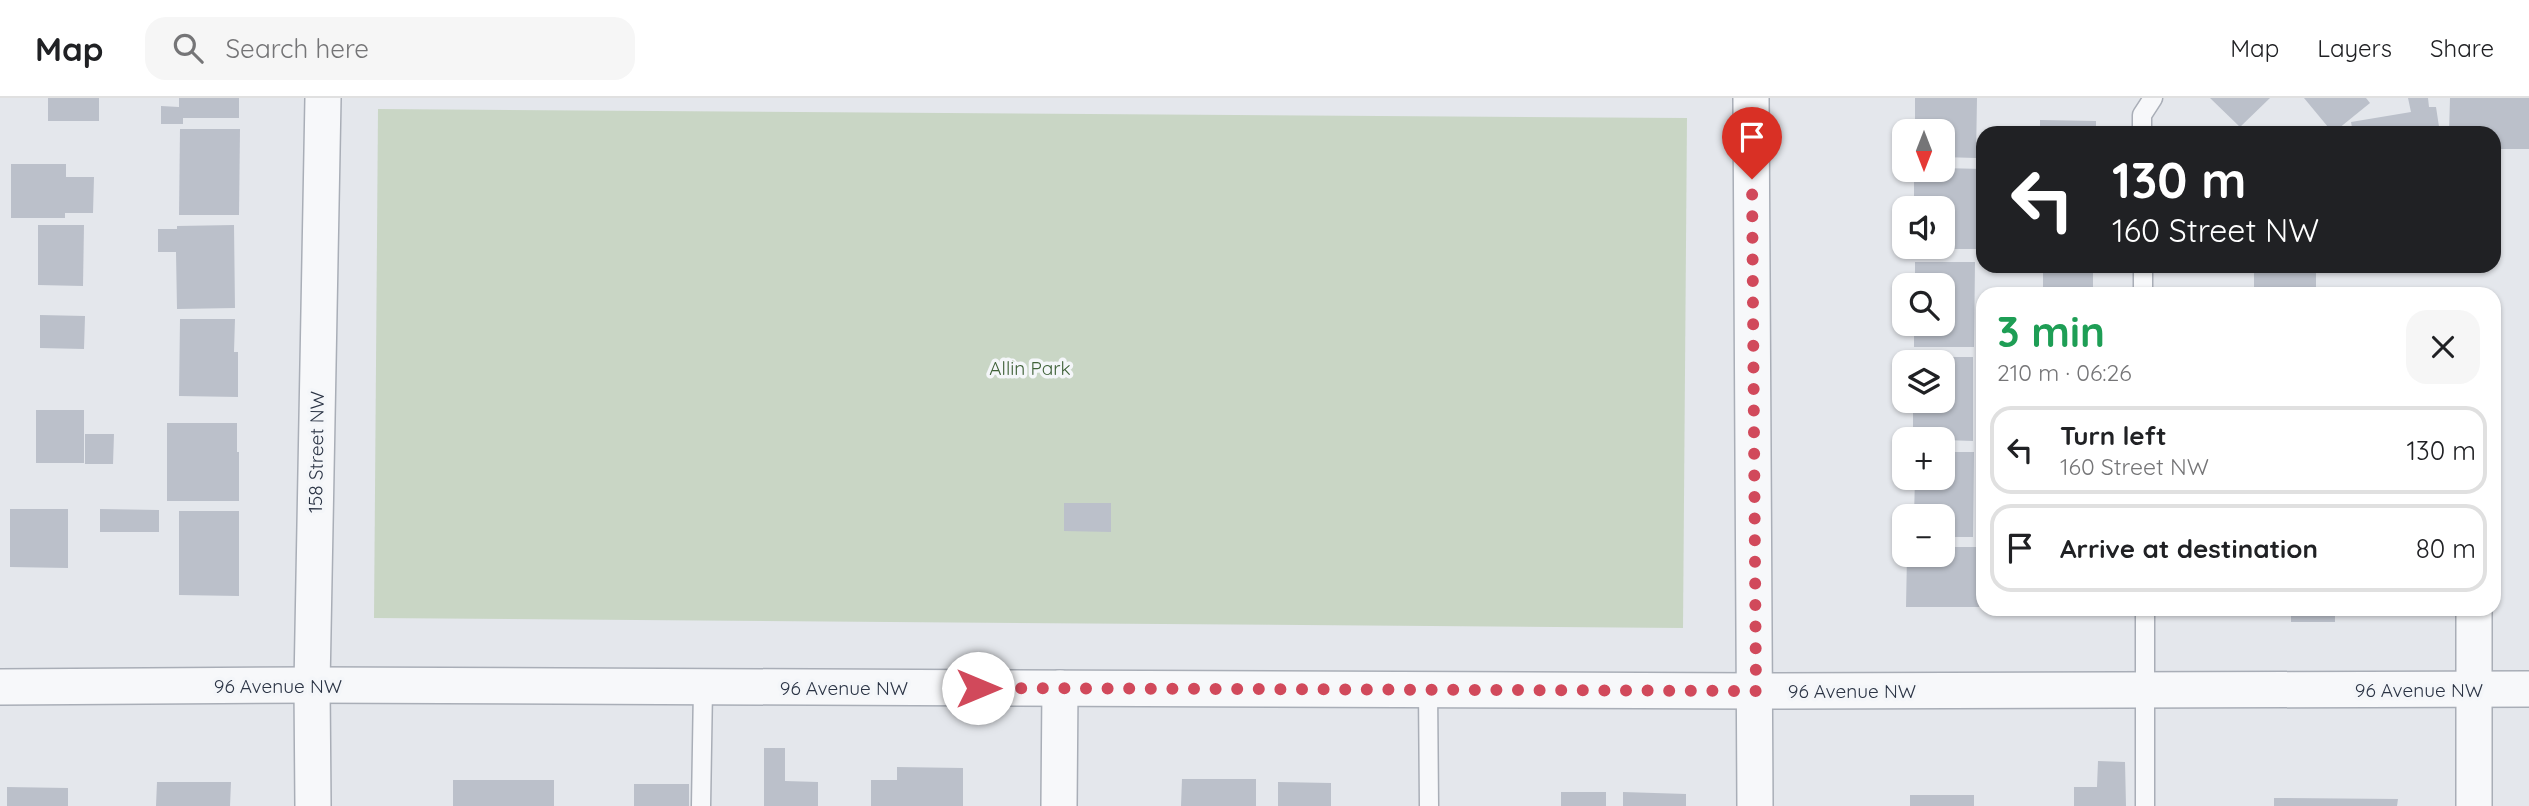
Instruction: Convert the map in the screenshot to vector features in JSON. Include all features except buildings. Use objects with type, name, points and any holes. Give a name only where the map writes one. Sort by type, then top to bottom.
[{"type":"street","name":"158 Street NW","points":[[313,806],[312,685],[323,98]]},
{"type":"street","points":[[1751,98],[1755,806]]},
{"type":"street","points":[[2474,616],[2474,806]]},
{"type":"street","name":"96 Avenue NW","points":[[0,687],[312,685],[1756,691],[2529,689]]},
{"type":"street","points":[[1059,806],[1060,688]]},
{"type":"lane","points":[[2142,126],[2142,115],[2153,98]]},
{"type":"lane","points":[[2145,616],[2145,806]]},
{"type":"lane","points":[[701,806],[703,688]]},
{"type":"lane","points":[[1428,688],[1429,806]]},
{"type":"green space","name":"Allin Park","points":[[378,109],[1687,118],[1683,628],[374,618]]},
{"type":"route","points":[[978,688],[1756,691],[1752,179]]}]
